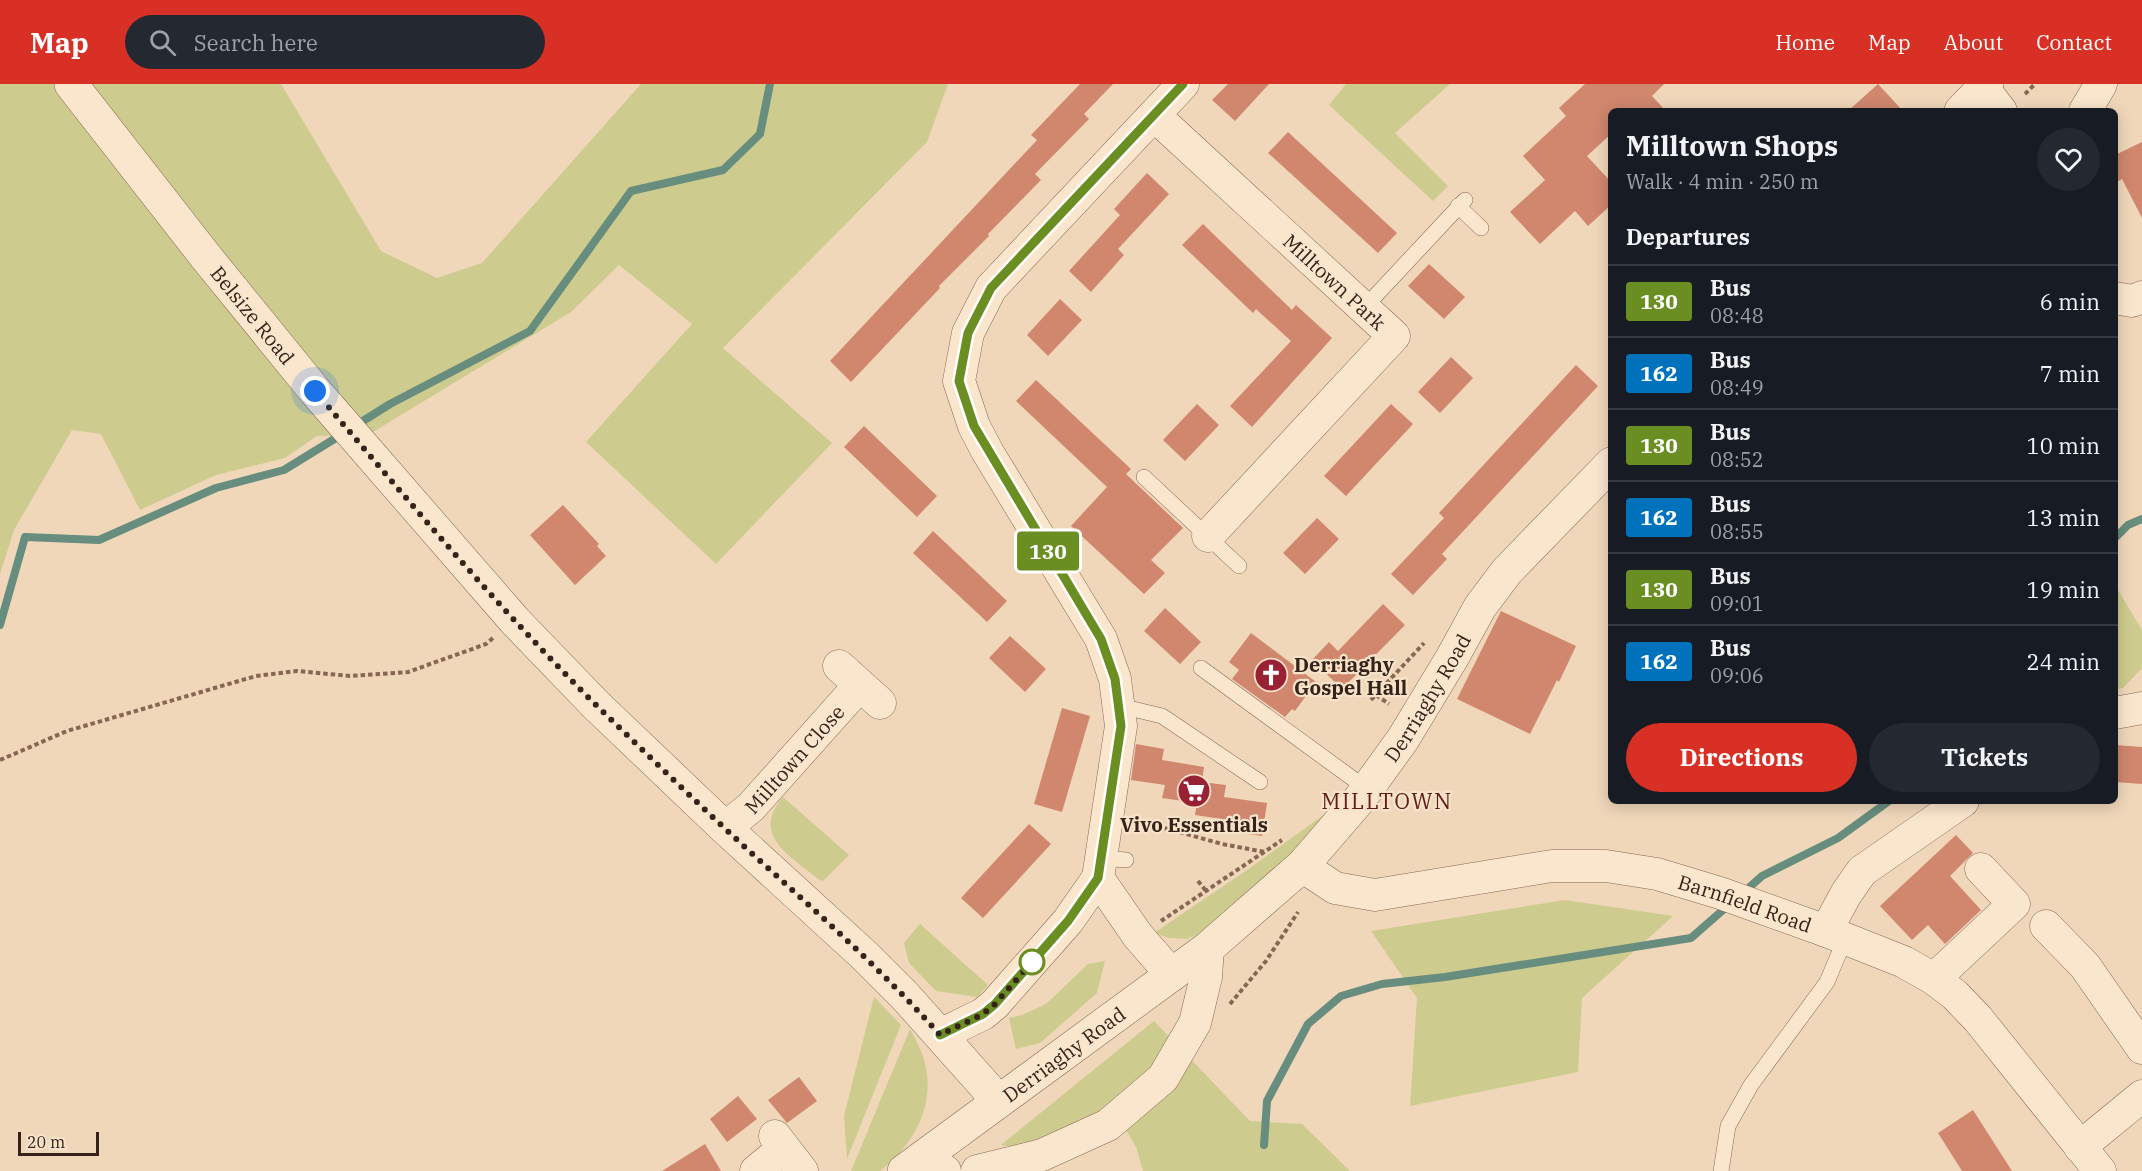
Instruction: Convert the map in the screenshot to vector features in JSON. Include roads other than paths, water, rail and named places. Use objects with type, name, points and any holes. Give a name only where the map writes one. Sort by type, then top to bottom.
[{"type":"street","name":"Belsize Road","points":[[71,84],[184,230],[315,391],[515,621],[596,705],[905,996],[987,1088],[996,1103]]},
{"type":"street","points":[[1172,975],[1138,936],[1109,866],[1108,811],[1121,726],[1115,679],[1101,639],[987,452],[974,426],[959,381],[968,333],[991,288],[1183,84]]},
{"type":"street","points":[[2087,108],[2101,84]]},
{"type":"street","name":"Milltown Park","points":[[1154,115],[1394,336],[1208,536]]},
{"type":"street","points":[[2118,299],[2132,301],[2142,297]]},
{"type":"street","name":"Derriaghy Road","points":[[923,1167],[996,1103],[1311,872],[1414,722],[1480,607],[1500,580],[1571,503],[1608,467]]},
{"type":"street","name":"Milltown Close","points":[[725,828],[750,807],[859,685]]},
{"type":"street","points":[[1836,935],[1846,894],[1862,871],[1959,804]]},
{"type":"street","points":[[940,1035],[983,1014],[995,1004],[1068,921],[1109,866]]},
{"type":"street","name":"Barnfield Road","points":[[1311,872],[1335,888],[1376,895],[1552,866],[1606,866],[1657,874],[1753,904],[1836,935],[1904,962],[1955,994],[2100,1171]]},
{"type":"street","points":[[1934,979],[2014,904],[1981,869]]},
{"type":"street","points":[[2046,926],[2085,966],[2142,1048]]},
{"type":"street","points":[[977,1171],[1042,1155],[1108,1125],[1163,1078],[1195,1023],[1206,976],[1208,948]]},
{"type":"street","points":[[2080,1147],[2142,1096]]},
{"type":"street","points":[[756,1171],[787,1152]]},
{"type":"lane","points":[[1364,308],[1461,203],[1481,228]]},
{"type":"lane","points":[[1144,477],[1239,566]]},
{"type":"lane","points":[[1201,668],[1367,789]]},
{"type":"lane","points":[[1120,706],[1162,716],[1260,782]]},
{"type":"lane","points":[[1721,1171],[1728,1126],[1751,1085],[1827,982],[1836,935]]},
{"type":"waterway","points":[[355,426],[390,404],[530,331],[631,191],[723,170],[760,134],[770,84]]},
{"type":"waterway","points":[[0,625],[25,537],[99,540],[216,488],[284,470],[344,433]]},
{"type":"waterway","points":[[2118,535],[2128,525],[2142,519]]},
{"type":"waterway","points":[[1743,893],[1762,876],[1838,838],[1885,804]]},
{"type":"waterway","points":[[1264,1145],[1267,1101],[1308,1024],[1341,996],[1382,984],[1445,977],[1691,938],[1731,903]]},
{"type":"place","name":"Derriaghy Gospel Hall","points":[[1271,675]]},
{"type":"place","name":"Vivo Essentials","points":[[1194,791]]},
{"type":"district","name":"MILLTOWN","points":[[1387,800]]}]
